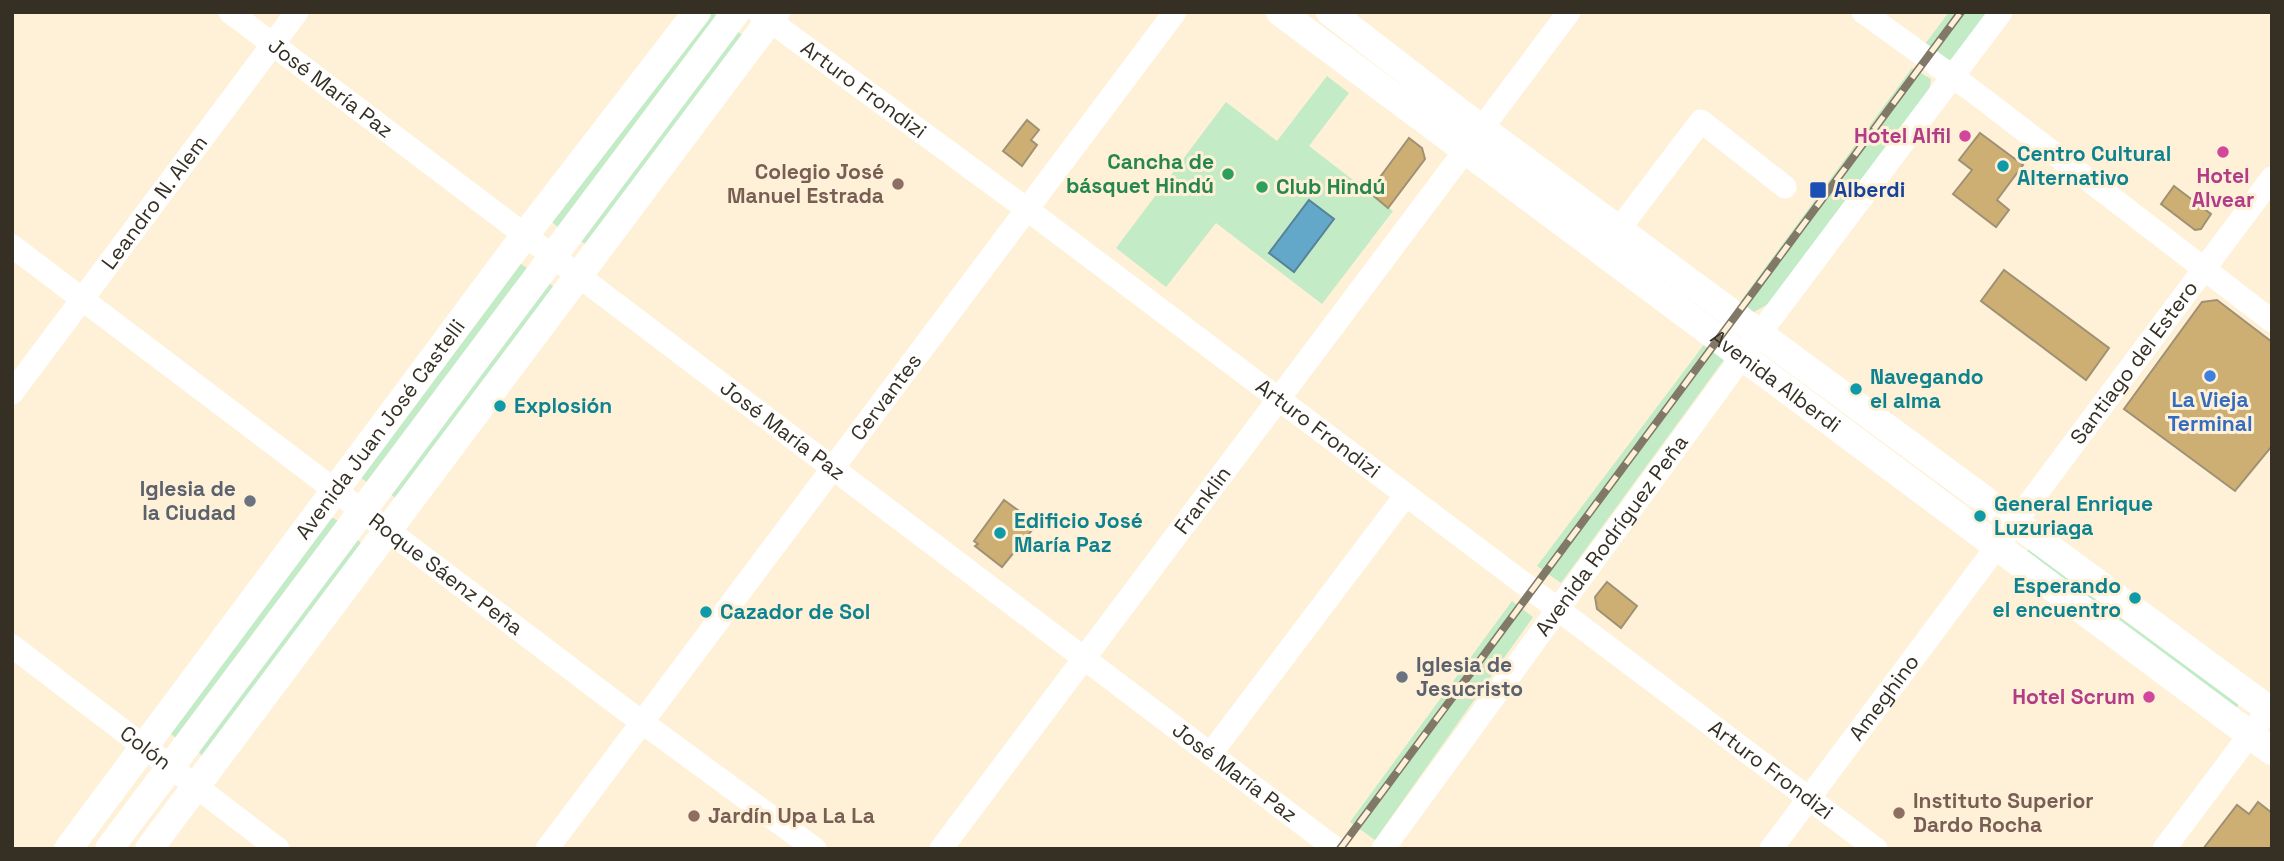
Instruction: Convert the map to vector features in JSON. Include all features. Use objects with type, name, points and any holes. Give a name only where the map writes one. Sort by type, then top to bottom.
[{"type":"main road","name":"Avenida Juan José Castelli","points":[[68,849],[525,235],[697,12]]},
{"type":"main road","name":"Avenida Juan José Castelli","points":[[109,849],[551,255],[736,12]]},
{"type":"main road","name":"Avenida Alberdi","points":[[1280,12],[1464,151],[1759,334],[2271,709]]},
{"type":"main road","name":"Avenida Alberdi","points":[[1330,12],[1724,310],[1742,357],[2261,742]]},
{"type":"main road","points":[[149,849],[579,275],[768,15]]},
{"type":"street","name":"José María Paz","points":[[230,12],[1212,752],[1336,849]]},
{"type":"street","name":"Leandro N. Alem","points":[[12,393],[297,12]]},
{"type":"street","name":"Cervantes","points":[[547,849],[1175,12]]},
{"type":"street","name":"Franklin","points":[[942,849],[1280,402],[1569,12]]},
{"type":"street","points":[[1863,12],[1953,77],[2272,321]]},
{"type":"street","name":"Avenida Rodríguez Peña","points":[[1383,849],[1742,357],[2001,12]]},
{"type":"street","name":"Arturo Frondizi","points":[[768,15],[1875,849]]},
{"type":"street","points":[[1619,229],[1700,121],[1785,187]]},
{"type":"street","name":"Santiago del Estero","points":[[1998,547],[2272,178]]},
{"type":"street","name":"Roque Sáenz Peña","points":[[12,246],[641,721],[815,849]]},
{"type":"street","points":[[1212,752],[1406,495]]},
{"type":"street","name":"Ameghino","points":[[1771,849],[1998,547]]},
{"type":"street","name":"Colón","points":[[12,646],[278,849]]},
{"type":"street","points":[[2164,849],[2261,742],[2271,709]]},
{"type":"green space","points":[[707,12],[719,16],[559,228],[552,222]]},
{"type":"green space","points":[[1949,12],[1992,12],[1960,56],[1949,60],[1925,44]]},
{"type":"green space","points":[[737,31],[742,35],[586,244],[580,241]]},
{"type":"green space","points":[[1912,68],[1931,79],[1929,92],[1770,303],[1752,313],[1740,302]]},
{"type":"green space","name":"Club Hindú","points":[[1327,76],[1349,93],[1309,146],[1393,211],[1322,304],[1216,223],[1166,287],[1116,248],[1226,102],[1277,141]]},
{"type":"green space","points":[[520,263],[527,268],[527,273],[367,482],[361,478]]},
{"type":"green space","points":[[549,283],[555,288],[397,499],[390,494]]},
{"type":"green space","points":[[1706,342],[1726,357],[1561,583],[1537,566]]},
{"type":"green space","points":[[328,519],[338,521],[176,738],[171,734],[171,730]]},
{"type":"green space","points":[[358,540],[363,545],[205,759],[197,750]]},
{"type":"green space","points":[[2030,548],[2239,703],[2235,711],[2027,551]]},
{"type":"green space","points":[[1512,601],[1533,617],[1375,840],[1350,822]]},
{"type":"water","points":[[1309,200],[1334,219],[1294,272],[1269,253]]},
{"type":"building","points":[[1027,120],[1039,130],[1031,140],[1037,145],[1022,166],[1003,151]]},
{"type":"building","points":[[1980,133],[2023,165],[1997,200],[2009,210],[1996,227],[1953,194],[1972,170],[1959,160]]},
{"type":"building","points":[[1409,138],[1422,148],[1425,159],[1388,208],[1369,192]]},
{"type":"building","points":[[2174,186],[2211,214],[2201,229],[2195,230],[2161,204]]},
{"type":"building","points":[[2004,270],[2109,348],[2086,380],[1981,301]]},
{"type":"building","name":"La Vieja Terminal","points":[[2217,300],[2272,342],[2272,446],[2235,491],[2124,409],[2202,302]]},
{"type":"building","name":"Edificio José María Paz","points":[[1004,500],[1037,524],[1002,567],[975,546],[978,544],[974,541]]},
{"type":"building","points":[[1607,582],[1637,606],[1621,628],[1597,609],[1595,597]]},
{"type":"building","points":[[2258,802],[2272,813],[2272,849],[2203,849],[2237,805],[2249,814]]},
{"type":"railway","points":[[1340,849],[1961,12]]},
{"type":"place","name":"Hotel Alfil","points":[[1965,136]]},
{"type":"place","name":"Hotel Alvear","points":[[2223,152]]},
{"type":"place","name":"Centro Cultural Alternativo","points":[[2003,166]]},
{"type":"place","name":"Cancha de básquet Hindú","points":[[1228,174]]},
{"type":"place","name":"Colegio José Manuel Estrada","points":[[898,184]]},
{"type":"place","name":"Club Hindú","points":[[1262,187]]},
{"type":"place","name":"Alberdi","points":[[1818,190]]},
{"type":"place","name":"La Vieja Terminal","points":[[2210,376]]},
{"type":"place","name":"Navegando el alma","points":[[1856,389]]},
{"type":"place","name":"Explosión","points":[[500,406]]},
{"type":"place","name":"Iglesia de la Ciudad","points":[[250,501]]},
{"type":"place","name":"General Enrique Luzuriaga","points":[[1980,516]]},
{"type":"place","name":"Edificio José María Paz","points":[[1000,533]]},
{"type":"place","name":"Esperando el encuentro","points":[[2135,598]]},
{"type":"place","name":"Cazador de Sol","points":[[706,612]]},
{"type":"place","name":"Iglesia de Jesucristo","points":[[1402,677]]},
{"type":"place","name":"Hotel Scrum","points":[[2149,697]]},
{"type":"place","name":"Instituto Superior Dardo Rocha","points":[[1899,813]]},
{"type":"place","name":"Jardín Upa La La","points":[[694,816]]}]
